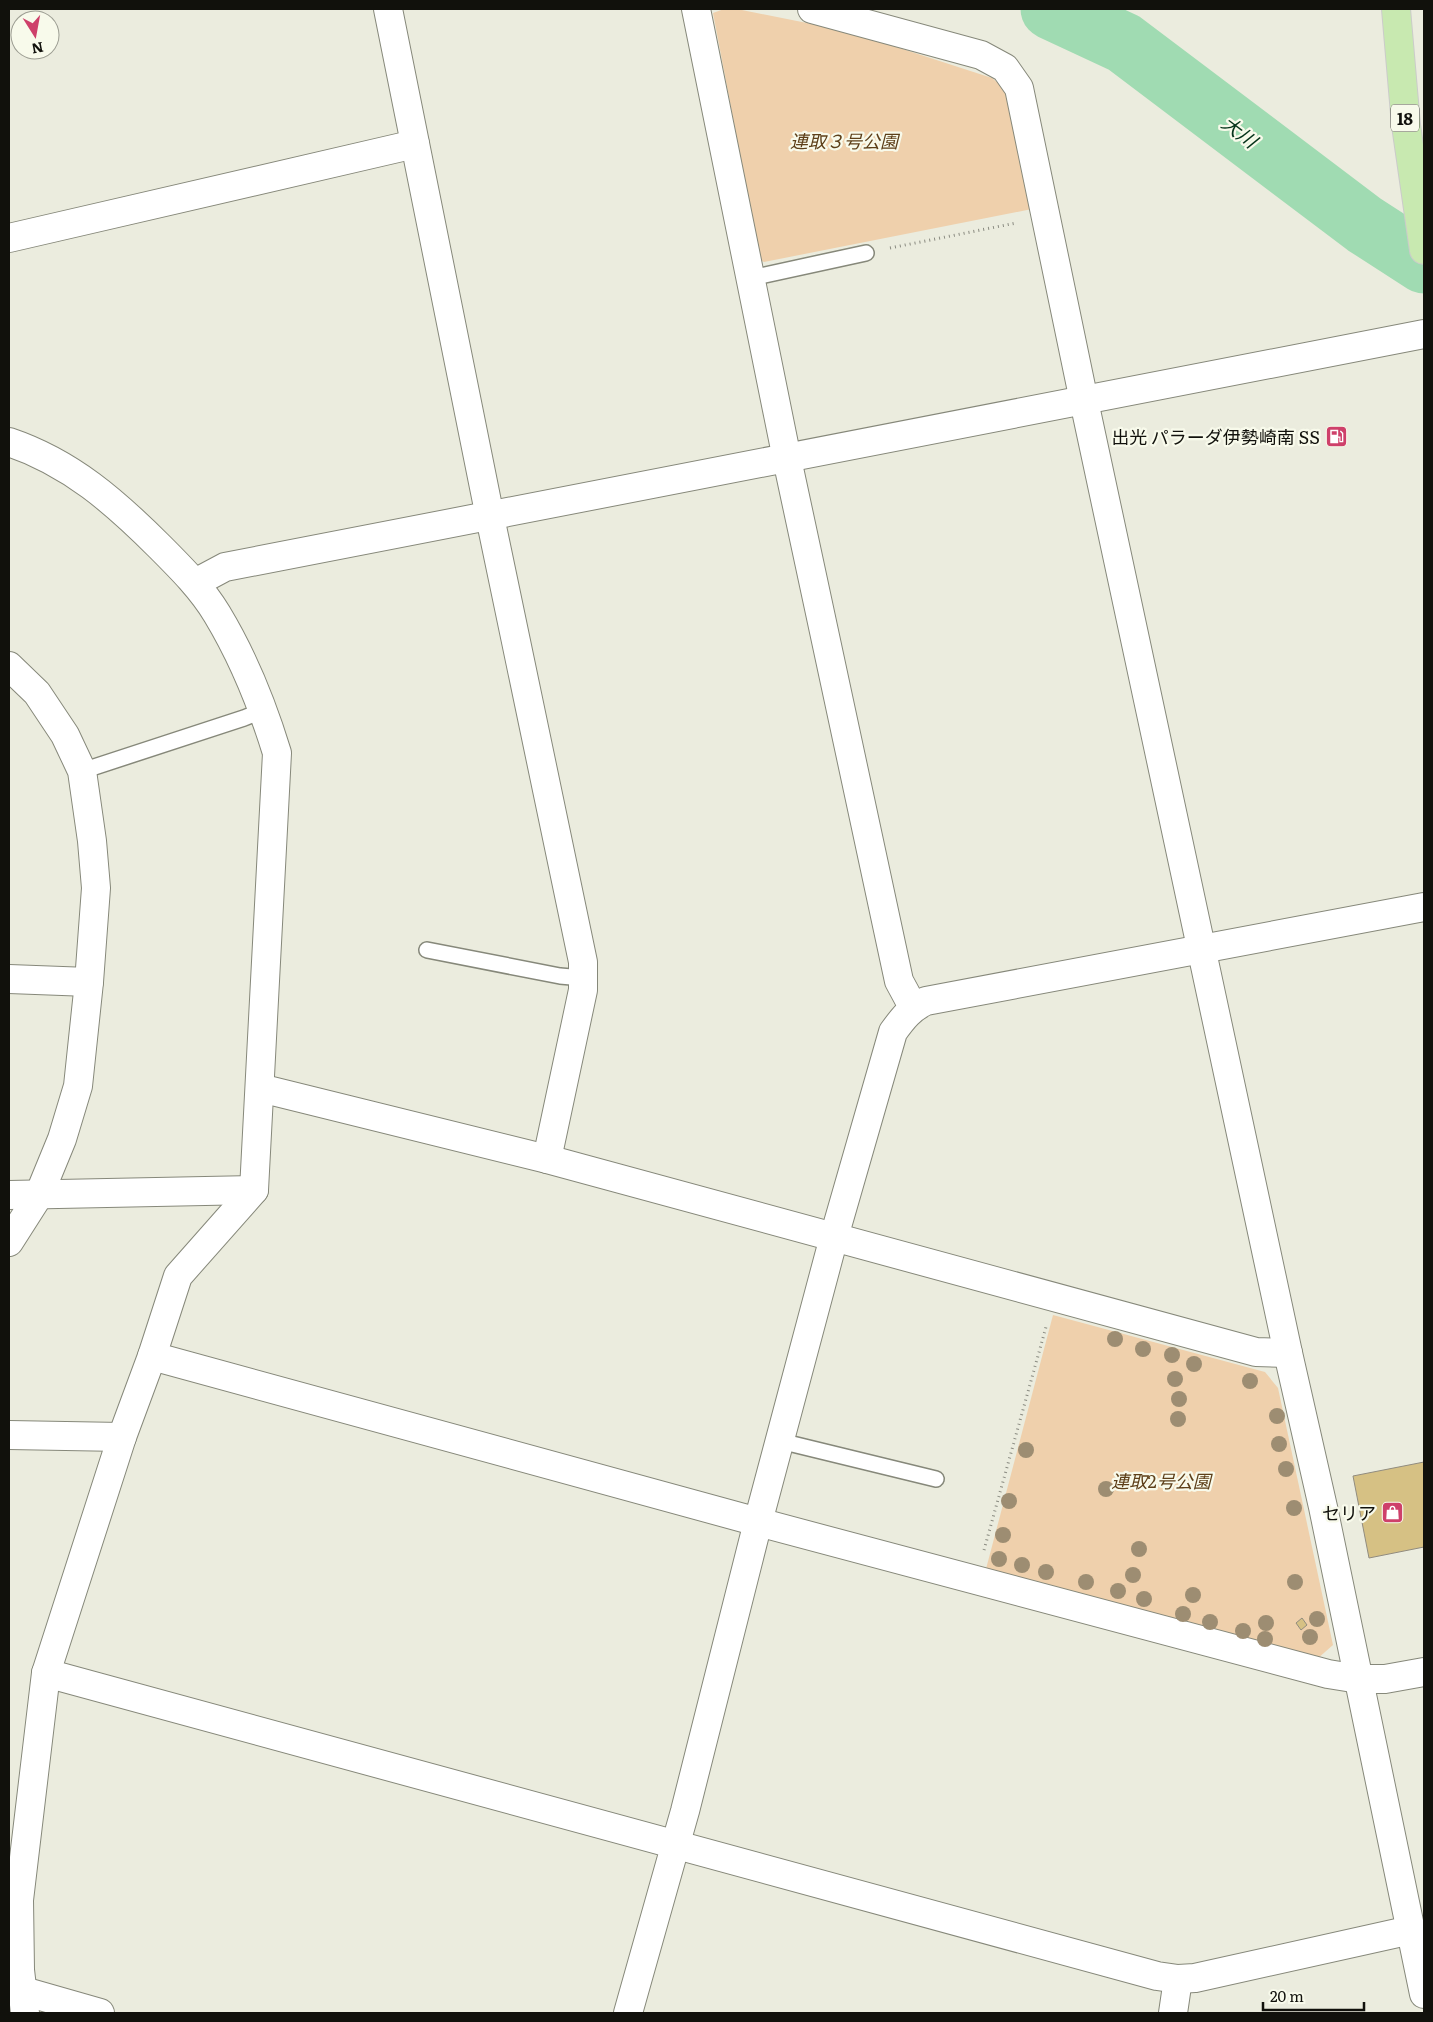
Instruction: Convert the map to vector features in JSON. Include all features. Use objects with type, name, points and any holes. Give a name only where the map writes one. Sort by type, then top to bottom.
[{"type":"main road","name":"18","points":[[1396,9],[1404,107],[1419,183],[1422,238]]},
{"type":"street","points":[[388,9],[490,516],[583,962],[583,990],[547,1159]]},
{"type":"street","points":[[696,9],[787,459],[898,981],[913,1007]]},
{"type":"street","points":[[812,9],[981,55],[1005,68],[1019,88],[1084,401],[1359,1679],[1424,1994]]},
{"type":"street","points":[[9,238],[415,144]]},
{"type":"street","points":[[195,583],[225,567],[1424,334]]},
{"type":"street","points":[[9,442],[58,464],[95,486],[123,510],[195,583],[216,613],[235,648],[264,710],[277,753],[254,1190],[178,1276],[152,1356],[122,1437],[46,1673],[19,1900],[19,1997],[100,2013]]},
{"type":"street","points":[[9,666],[37,693],[65,735],[82,771],[92,841],[96,888],[89,982],[78,1086],[62,1139],[39,1195],[9,1242]]},
{"type":"street","points":[[628,2013],[676,1845],[758,1522],[834,1237],[893,1032],[913,1007],[926,1001],[1424,907]]},
{"type":"street","points":[[9,979],[89,982]]},
{"type":"street","points":[[260,1088],[547,1159],[1256,1352],[1288,1353]]},
{"type":"street","points":[[9,1195],[254,1190]]},
{"type":"street","points":[[152,1356],[758,1522],[1328,1674],[1359,1679],[1385,1679],[1424,1672]]},
{"type":"street","points":[[9,1435],[122,1437]]},
{"type":"street","points":[[46,1673],[1157,1976],[1178,1979],[1195,1978],[1411,1930]]},
{"type":"street","points":[[1173,2013],[1178,1979]]},
{"type":"lane","points":[[751,278],[866,252]]},
{"type":"lane","points":[[82,771],[264,710]]},
{"type":"lane","points":[[427,950],[560,976],[583,978]]},
{"type":"lane","points":[[780,1441],[936,1479]]},
{"type":"path","points":[[866,252],[1046,217]]},
{"type":"path","points":[[976,1580],[1054,1297]]},
{"type":"green space","name":"連取３号公園","points":[[724,9],[737,9],[847,31],[992,78],[1008,91],[1032,209],[764,262],[760,260],[713,13]]},
{"type":"green space","name":"連取2号公園","points":[[1053,1315],[1265,1372],[1278,1388],[1333,1645],[1317,1659],[986,1569]]},
{"type":"building","name":"セリア","points":[[1424,1462],[1424,1547],[1369,1558],[1353,1476]]},
{"type":"building","points":[[1302,1618],[1307,1625],[1301,1630],[1296,1623]]},
{"type":"waterway","name":"大川","points":[[1051,9],[1124,43],[1365,225],[1424,263]]},
{"type":"place","name":"出光 パラーダ伊勢崎南 SS","points":[[1336,436]]},
{"type":"place","name":"セリア","points":[[1392,1512]]}]
